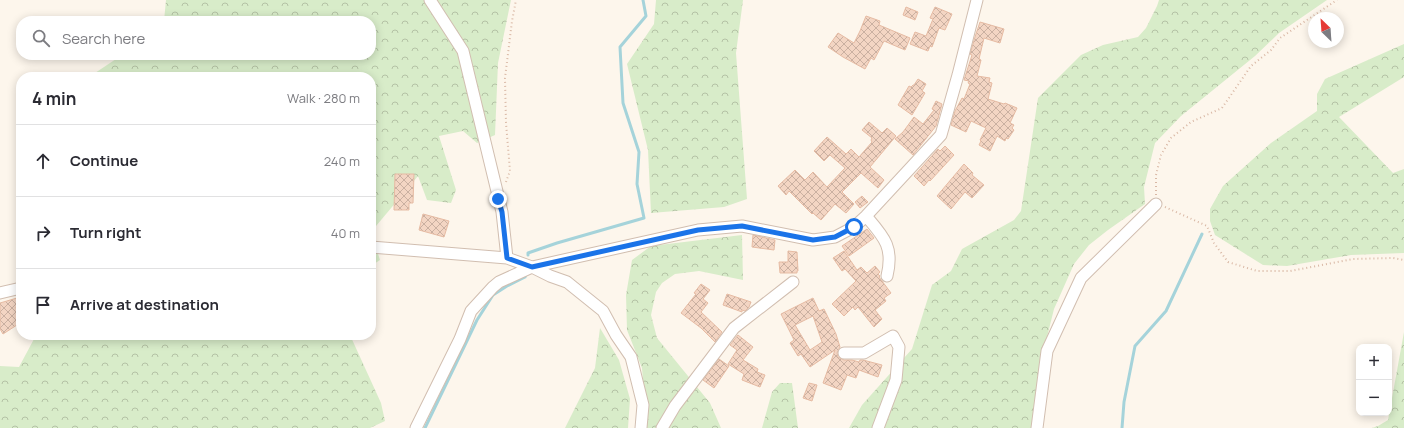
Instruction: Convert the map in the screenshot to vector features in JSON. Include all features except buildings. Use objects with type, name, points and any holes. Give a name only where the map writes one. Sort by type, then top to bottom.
[{"type":"street","points":[[430,0],[463,51],[502,212],[507,258]]},
{"type":"street","points":[[416,428],[460,339],[471,311],[499,282],[532,267],[698,230],[742,226],[813,240],[835,237],[854,227],[941,135],[977,0]]},
{"type":"street","points":[[1037,428],[1047,351],[1081,278],[1156,204]]},
{"type":"street","points":[[866,216],[883,236],[889,251],[887,276]]},
{"type":"street","points":[[376,247],[507,258],[567,282],[604,311],[616,336],[631,357],[643,405],[641,428]]},
{"type":"street","points":[[662,428],[675,406],[734,328],[793,282]]},
{"type":"street","points":[[0,293],[16,289]]},
{"type":"street","points":[[844,353],[864,353],[893,336],[899,347],[896,380],[878,428]]},
{"type":"path","points":[[498,199],[510,171],[506,123],[505,78],[516,0]]},
{"type":"path","points":[[1337,0],[1280,38],[1271,50],[1251,66],[1222,108],[1191,122],[1171,138],[1161,154],[1156,175],[1156,204],[1207,226],[1214,244],[1228,262],[1257,271],[1290,271],[1353,259],[1393,258],[1404,260]]},
{"type":"green space","points":[[166,0],[511,0],[498,63],[495,135],[477,143],[463,131],[439,136],[456,190],[451,203],[427,200],[418,176],[376,226],[376,72],[96,72],[114,60],[376,60],[376,16],[164,16]]},
{"type":"green space","points":[[656,0],[743,0],[736,53],[747,199],[724,207],[651,213],[648,150],[627,64],[654,24]]},
{"type":"green space","points":[[1159,0],[1327,0],[1279,33],[1255,56],[1181,116],[1155,143],[1144,187],[1145,204],[1089,245],[1074,264],[1054,309],[1041,361],[1031,428],[849,428],[862,405],[912,349],[932,285],[951,271],[962,249],[1014,220],[1021,211],[1038,98],[1081,55],[1103,45],[1138,37],[1146,28]]},
{"type":"green space","points":[[1404,44],[1404,77],[1339,117],[1393,173],[1404,169],[1404,253],[1351,255],[1287,266],[1263,265],[1215,235],[1210,221],[1210,209],[1223,186],[1271,143],[1317,111],[1317,94],[1325,79]]},
{"type":"green space","points":[[742,235],[743,280],[699,271],[675,274],[662,283],[656,292],[651,315],[657,338],[710,403],[721,428],[647,428],[642,368],[627,330],[626,295],[632,260],[651,246]]},
{"type":"green space","points":[[376,248],[380,260],[376,263]]},
{"type":"green space","points":[[600,328],[619,360],[630,399],[628,428],[565,428],[595,368]]},
{"type":"green space","points":[[1404,332],[1404,428],[1372,428],[1388,420],[1389,416],[1392,416],[1392,398]]},
{"type":"green space","points":[[33,340],[352,340],[381,403],[385,421],[370,428],[0,428],[0,366],[19,367]]},
{"type":"green space","points":[[780,383],[792,383],[798,428],[762,428],[772,392]]},
{"type":"waterway","points":[[528,255],[528,253],[557,243],[644,218],[637,184],[639,152],[623,103],[620,47],[646,16],[643,0]]},
{"type":"waterway","points":[[1122,428],[1124,402],[1135,346],[1166,311],[1202,234]]},
{"type":"waterway","points":[[425,428],[477,320],[493,295],[526,275]]},
{"type":"route","points":[[498,199],[502,212],[507,258],[532,267],[698,230],[742,226],[813,240],[835,237],[854,227]]}]
